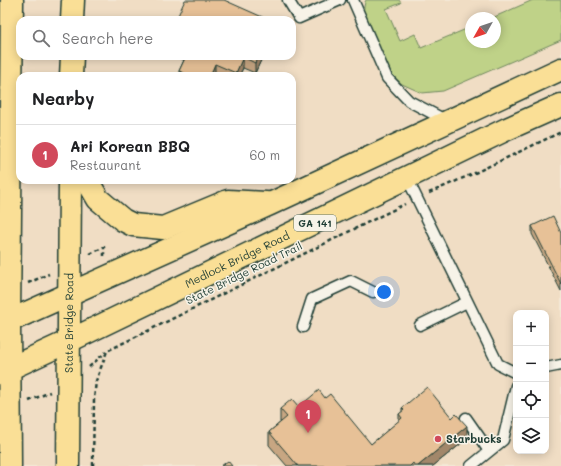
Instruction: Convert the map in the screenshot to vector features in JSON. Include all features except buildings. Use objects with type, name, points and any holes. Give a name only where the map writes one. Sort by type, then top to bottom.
[{"type":"highway","points":[[10,466],[5,370],[6,66],[12,0]]},
{"type":"highway","points":[[72,16],[73,0]]},
{"type":"highway","points":[[71,72],[72,60]]},
{"type":"highway","points":[[5,323],[270,204],[561,69]]},
{"type":"highway","name":"Medlock Bridge Road","points":[[5,370],[69,341],[507,129],[561,105]]},
{"type":"highway","name":"State Bridge Road","points":[[68,466],[70,184]]},
{"type":"highway","points":[[89,184],[98,199],[123,220],[133,225],[164,228],[228,201],[270,204]]},
{"type":"lane","points":[[288,0],[299,18],[340,0]]},
{"type":"lane","points":[[353,0],[387,78],[409,101],[447,121]]},
{"type":"lane","points":[[407,178],[498,364],[513,372]]},
{"type":"lane","points":[[303,328],[312,299],[351,281],[373,292]]},
{"type":"lane","points":[[420,324],[468,302]]},
{"type":"lane","points":[[549,367],[561,365]]},
{"type":"lane","points":[[471,466],[503,440],[513,398]]},
{"type":"lane","points":[[466,418],[489,451]]},
{"type":"path","name":"State Bridge Road Trail","points":[[93,466],[94,399],[96,381],[107,351],[384,213],[477,172],[561,132]]},
{"type":"shaded area","points":[[0,0],[561,0],[561,466],[0,466]]},
{"type":"green space","points":[[366,0],[399,0],[401,3],[386,9],[400,41],[415,34],[421,48],[465,30],[465,48],[501,48],[501,14],[533,0],[561,0],[561,40],[443,91],[422,93],[402,84],[391,74],[363,12]]},
{"type":"place","name":"Ari Korean BBQ","points":[[308,433]]},
{"type":"place","name":"Starbucks","points":[[438,439]]}]
